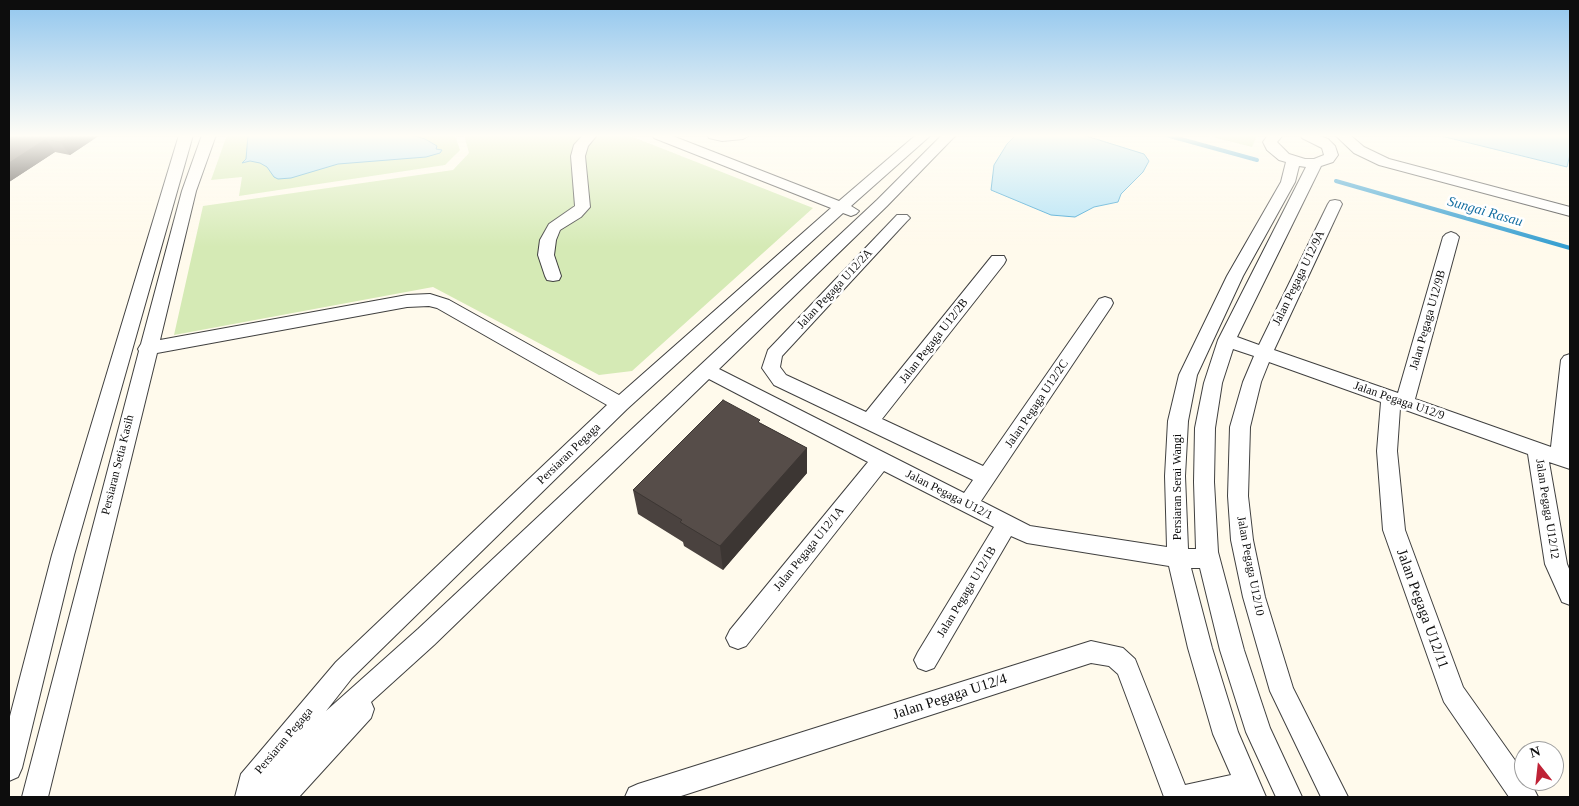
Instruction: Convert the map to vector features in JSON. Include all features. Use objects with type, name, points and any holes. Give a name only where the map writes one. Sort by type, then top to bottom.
[{"type":"street","name":"Persiaran Setia Kasih","points":[[9,768],[13,744],[63,555],[174,173]]},
{"type":"street","name":"Persiaran Setia Kasih","points":[[35,797],[147,349],[199,173]]},
{"type":"street","points":[[553,276],[546,255],[548,240],[554,227],[576,214],[583,207],[580,173]]},
{"type":"street","points":[[755,173],[867,217]]},
{"type":"street","name":"Persiaran Pegaga","points":[[238,797],[344,670],[620,404],[881,173]]},
{"type":"street","name":"Persiaran Pegaga","points":[[248,797],[426,638],[685,389],[708,370],[911,173]]},
{"type":"street","name":"Persiaran Serai Wangi","points":[[1250,791],[1226,734],[1200,648],[1178,558],[1175,476],[1178,430],[1188,375],[1234,276],[1288,182],[1291,173]]},
{"type":"street","name":"Persiaran Serai Wangi","points":[[1289,797],[1259,732],[1232,650],[1209,560],[1204,482],[1205,428],[1213,383],[1227,340],[1310,173]]},
{"type":"street","points":[[1423,173],[1570,212]]},
{"type":"street","name":"Jalan Pegaga U12/9A","points":[[1264,353],[1335,204]]},
{"type":"street","name":"Jalan Pegaga U12/2A","points":[[870,421],[780,380],[771,368],[774,354],[902,218]]},
{"type":"street","name":"Jalan Pegaga U12/9B","points":[[1398,400],[1451,238]]},
{"type":"street","name":"Jalan Pegaga U12/2B","points":[[870,421],[998,260]]},
{"type":"street","points":[[147,349],[407,301],[430,300],[443,304],[620,404]]},
{"type":"street","name":"Jalan Pegaga U12/2C","points":[[968,504],[1105,304]]},
{"type":"street","name":"Jalan Pegaga U12/9","points":[[1227,340],[1565,459]]},
{"type":"street","name":"Jalan Pegaga U12/10","points":[[1264,353],[1252,382],[1240,428],[1238,496],[1242,540],[1254,597],[1282,691],[1335,797]]},
{"type":"street","points":[[1565,459],[1570,360]]},
{"type":"street","name":"Jalan Pegaga U12/1","points":[[708,370],[1027,534],[1178,558],[1209,560]]},
{"type":"street","name":"Jalan Pegaga U12/11","points":[[1398,400],[1387,451],[1394,530],[1453,694],[1525,797]]},
{"type":"street","points":[[870,421],[987,477]]},
{"type":"street","name":"Jalan Pegaga U12/12","points":[[1537,449],[1556,564],[1570,595]]},
{"type":"street","name":"Jalan Pegaga U12/1A","points":[[738,638],[881,460]]},
{"type":"street","name":"Jalan Pegaga U12/1B","points":[[926,660],[1007,524]]},
{"type":"street","name":"Persiaran Pegaga","points":[[281,797],[426,638]]},
{"type":"street","name":"Jalan Pegaga U12/4","points":[[638,797],[1091,652],[1115,656],[1126,667],[1177,797]]},
{"type":"street","points":[[1188,797],[1250,791]]},
{"type":"green space","points":[[214,173],[394,173],[239,196],[242,177],[211,180]]},
{"type":"green space","points":[[435,173],[723,173],[813,208],[632,371],[599,375],[433,287],[174,335],[203,206]]},
{"type":"water","points":[[271,173],[309,173],[291,178],[278,179]]},
{"type":"water","points":[[993,173],[1142,173],[1121,194],[1118,202],[1094,207],[1075,217],[1051,215],[991,190]]},
{"type":"building","points":[[723,400],[760,420],[758,422],[807,448],[720,546],[633,490]]},
{"type":"waterway","name":"Sungai Rasau","points":[[1336,181],[1570,248]]}]
